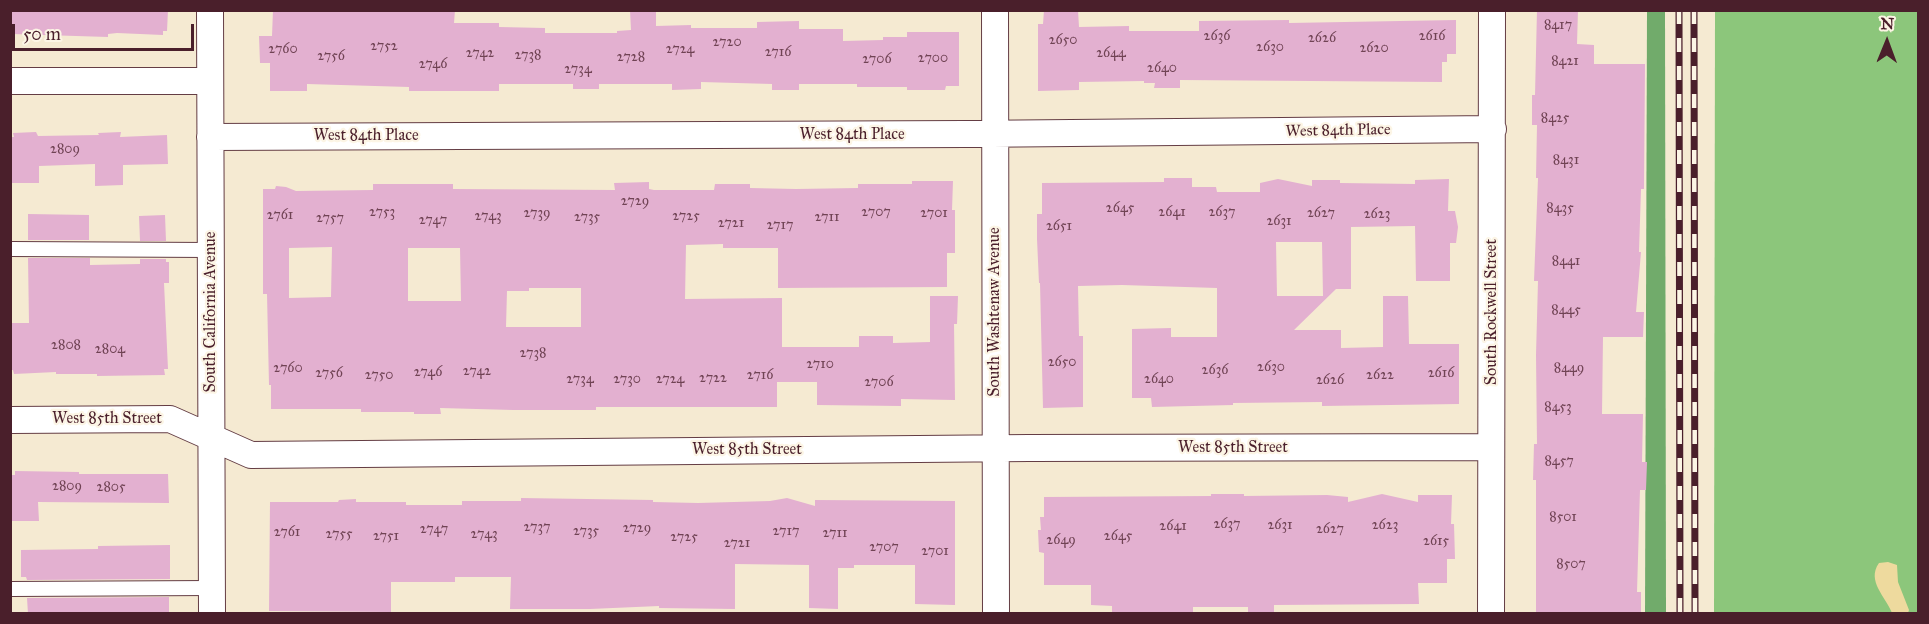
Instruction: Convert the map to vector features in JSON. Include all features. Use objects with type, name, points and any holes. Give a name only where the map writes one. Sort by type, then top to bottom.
[{"type":"street","name":"South California Avenue","points":[[210,10],[212,601]]},
{"type":"street","name":"South Washtenaw Avenue","points":[[995,10],[996,614]]},
{"type":"street","name":"South Rockwell Street","points":[[1491,614],[1492,10]]},
{"type":"street","points":[[10,81],[210,81]]},
{"type":"street","name":"West 84th Place","points":[[210,137],[995,134],[1493,129]]},
{"type":"street","name":"West 85th Street","points":[[10,420],[170,419],[251,454],[1491,447]]},
{"type":"lane","points":[[10,249],[211,250]]},
{"type":"lane","points":[[10,589],[212,601]]},
{"type":"green space","points":[[1665,10],[1666,613],[1645,614],[1647,11]]},
{"type":"green space","points":[[1715,11],[1918,11],[1918,613],[1714,614]]},
{"type":"sand","points":[[1888,562],[1897,565],[1898,582],[1909,610],[1908,613],[1892,613],[1878,589],[1876,570],[1879,563]]},
{"type":"building","points":[[10,10],[168,10],[167,31],[163,31],[163,35],[117,33],[108,34],[108,37],[12,34]]},
{"type":"building","points":[[273,10],[455,10],[454,23],[499,23],[499,27],[545,28],[545,33],[617,33],[617,31],[631,30],[630,10],[656,10],[656,26],[757,28],[757,22],[799,21],[799,29],[843,29],[843,41],[907,37],[907,32],[959,32],[959,86],[946,86],[945,90],[907,90],[907,87],[857,87],[857,84],[799,84],[799,90],[772,90],[772,84],[701,82],[701,89],[672,90],[672,84],[599,84],[599,89],[573,89],[573,84],[499,84],[499,91],[409,91],[409,87],[307,84],[307,91],[270,91],[270,63],[260,63],[259,36],[272,36]]},
{"type":"building","points":[[1044,10],[1078,10],[1079,27],[1129,26],[1129,31],[1199,31],[1199,21],[1289,20],[1289,23],[1456,20],[1456,54],[1447,54],[1447,62],[1442,62],[1442,82],[1180,80],[1180,88],[1154,88],[1155,83],[1144,83],[1144,81],[1079,82],[1079,90],[1038,91],[1038,24],[1043,24]]},
{"type":"building","points":[[1537,10],[1578,10],[1577,44],[1594,45],[1594,64],[1645,64],[1644,189],[1641,189],[1639,252],[1641,252],[1636,312],[1644,312],[1643,337],[1603,337],[1602,414],[1643,414],[1642,462],[1647,462],[1646,490],[1640,490],[1637,592],[1641,592],[1641,614],[1536,614],[1536,480],[1533,480],[1534,444],[1537,444],[1538,281],[1534,281],[1538,178],[1536,178],[1537,125],[1532,125],[1532,95],[1535,95]]},
{"type":"building","points":[[36,132],[38,136],[99,135],[98,133],[121,132],[120,137],[167,135],[168,164],[123,165],[123,185],[95,186],[95,164],[39,166],[39,183],[11,183],[10,137],[14,137],[13,133]]},
{"type":"building","points":[[1164,178],[1192,178],[1192,187],[1216,187],[1217,192],[1260,192],[1260,183],[1278,179],[1312,186],[1312,180],[1340,180],[1340,183],[1415,184],[1415,180],[1449,179],[1448,211],[1455,211],[1458,227],[1456,243],[1450,243],[1450,281],[1416,281],[1415,226],[1351,227],[1351,289],[1336,289],[1294,330],[1341,330],[1341,348],[1383,347],[1383,296],[1408,296],[1409,344],[1459,344],[1459,404],[1322,406],[1322,402],[1152,407],[1151,398],[1132,398],[1132,329],[1171,328],[1171,337],[1217,337],[1217,288],[1122,285],[1078,286],[1079,336],[1083,336],[1083,407],[1043,408],[1037,239],[1037,214],[1042,214],[1042,183],[1164,182]],"holes":[[[1276,242],[1322,242],[1323,296],[1277,296]]]},
{"type":"building","points":[[912,181],[953,181],[952,210],[955,210],[955,253],[947,253],[947,287],[778,288],[778,248],[723,248],[723,244],[686,245],[685,299],[782,298],[782,347],[859,347],[859,336],[893,336],[893,343],[930,342],[930,296],[958,296],[957,324],[954,324],[955,400],[901,399],[901,406],[817,405],[817,382],[777,382],[777,407],[596,407],[596,410],[440,408],[441,414],[361,412],[361,409],[271,409],[267,294],[263,294],[263,189],[275,189],[276,186],[296,191],[373,190],[373,184],[453,184],[453,189],[615,190],[614,183],[649,182],[649,189],[654,190],[714,190],[715,184],[750,184],[750,188],[796,189],[858,188],[858,184],[912,184]],"holes":[[[332,247],[331,297],[289,298],[289,248]],[[408,248],[460,248],[461,301],[408,301]],[[529,288],[581,288],[581,327],[506,327],[507,291],[529,291]]]},
{"type":"building","points":[[28,214],[89,215],[89,240],[28,240]]},
{"type":"building","points":[[165,215],[166,241],[140,241],[139,216]]},
{"type":"building","points":[[28,258],[90,258],[90,265],[140,264],[140,259],[166,259],[166,262],[169,262],[169,283],[164,283],[168,369],[164,369],[165,375],[97,376],[97,374],[56,374],[56,372],[14,374],[13,370],[10,370],[10,323],[29,323]]},
{"type":"building","points":[[15,471],[168,474],[169,503],[38,502],[39,521],[10,521],[10,475],[15,475]]},
{"type":"building","points":[[1211,494],[1327,495],[1348,497],[1348,502],[1382,494],[1418,502],[1418,495],[1452,495],[1451,524],[1454,524],[1455,559],[1447,559],[1447,583],[1418,583],[1419,604],[1274,605],[1274,613],[1248,612],[1248,607],[1193,607],[1193,614],[1112,614],[1112,606],[1091,605],[1091,585],[1044,585],[1044,553],[1039,552],[1038,530],[1041,530],[1040,517],[1044,517],[1044,497],[1211,496]]},
{"type":"building","points":[[521,498],[698,503],[770,501],[787,498],[815,506],[815,500],[955,501],[955,605],[915,604],[915,565],[854,565],[854,568],[838,568],[838,609],[809,608],[809,565],[735,564],[735,609],[659,608],[659,606],[510,609],[511,577],[455,577],[455,582],[391,582],[391,612],[269,611],[270,502],[338,502],[339,500],[356,499],[356,502],[406,502],[406,505],[462,505],[462,501],[521,501]]},
{"type":"building","points":[[170,545],[170,579],[27,580],[26,577],[21,577],[21,550]]},
{"type":"building","points":[[169,597],[169,614],[28,614],[27,598]]},
{"type":"railway","points":[[1679,10],[1680,614]]},
{"type":"railway","points":[[1694,10],[1695,614]]}]
